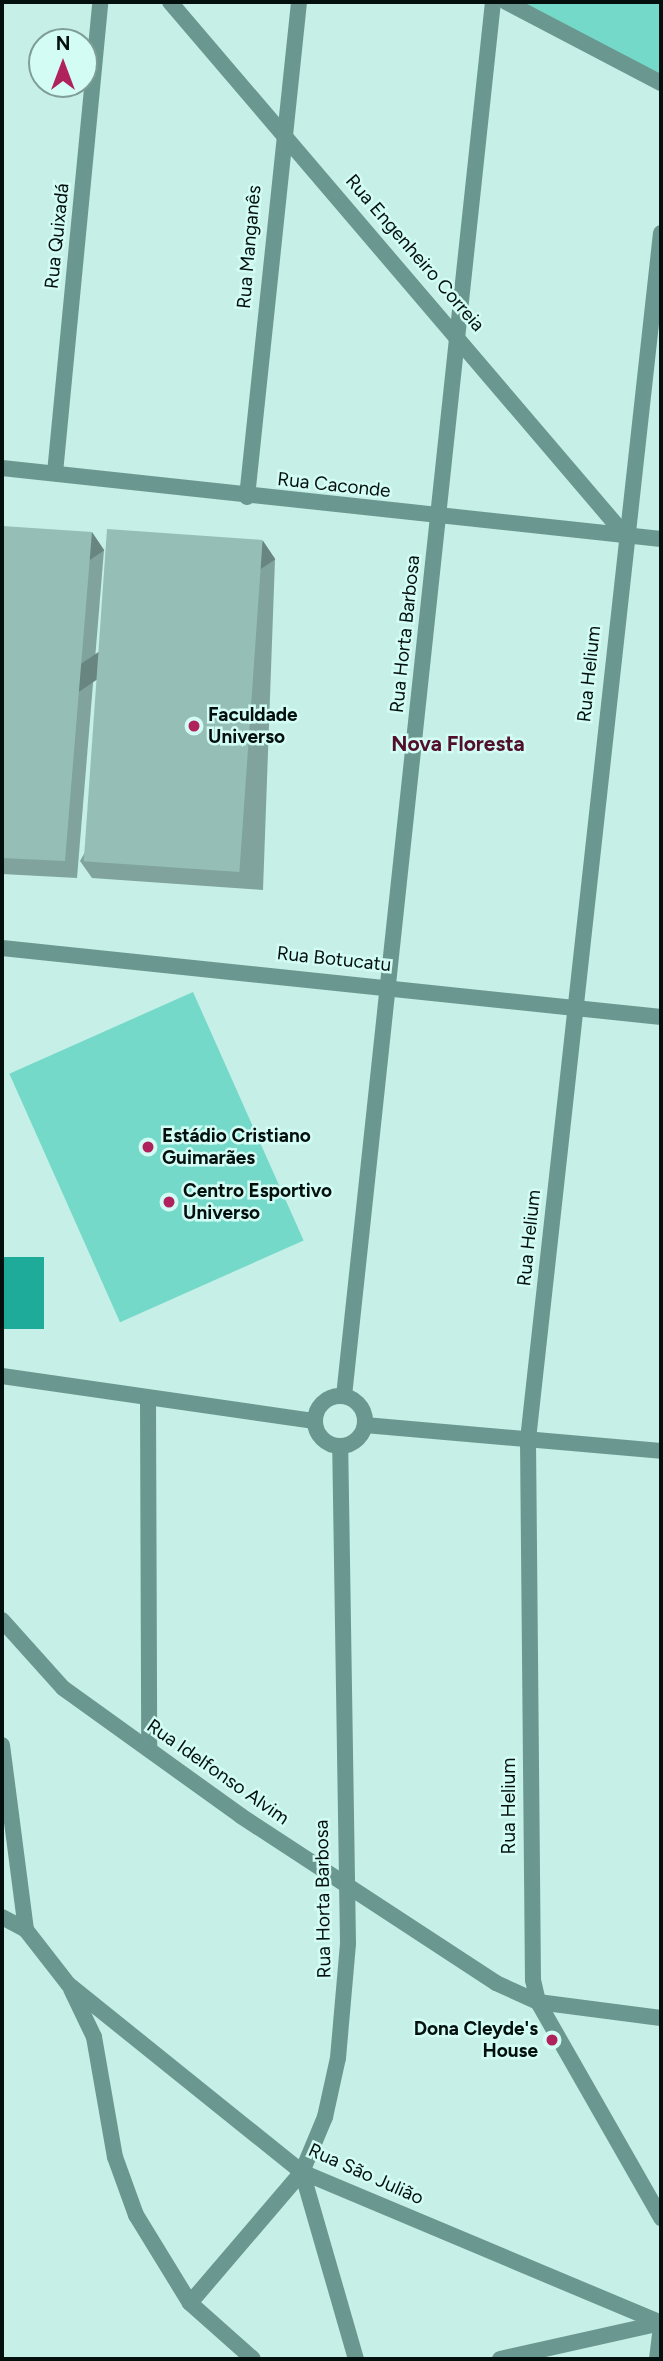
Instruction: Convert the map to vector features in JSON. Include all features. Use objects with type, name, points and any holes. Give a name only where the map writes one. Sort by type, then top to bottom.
[{"type":"street","name":"Rua Quixadá","points":[[55,473],[100,2]]},
{"type":"street","name":"Rua Engenheiro Correia","points":[[170,2],[455,331],[624,534]]},
{"type":"street","name":"Rua Manganês","points":[[247,497],[281,128],[299,2]]},
{"type":"street","name":"Rua Horta Barbosa","points":[[344,1396],[439,518],[455,331],[493,2]]},
{"type":"street","points":[[506,2],[661,83]]},
{"type":"street","name":"Rua Helium","points":[[661,233],[657,299],[624,534],[528,1440],[530,1959],[538,2002],[661,2218]]},
{"type":"street","name":"Rua Caconde","points":[[2,468],[439,518],[661,539]]},
{"type":"street","name":"Rua Botucatu","points":[[2,948],[387,985],[661,1017]]},
{"type":"street","points":[[2,1376],[148,1400],[314,1421]]},
{"type":"street","points":[[344,1396],[358,1403],[365,1425],[354,1441],[340,1446],[320,1436],[314,1421],[320,1405],[344,1396]]},
{"type":"street","points":[[148,1400],[149,1748]]},
{"type":"street","points":[[365,1425],[661,1451]]},
{"type":"street","name":"Rua Horta Barbosa","points":[[190,2303],[302,2172],[325,2117],[338,2058],[348,1943],[340,1446]]},
{"type":"street","name":"Rua Idelfonso Alvim","points":[[2,1620],[62,1688],[345,1885],[496,1983],[538,2002],[661,2018]]},
{"type":"street","points":[[2,1745],[26,1930]]},
{"type":"street","name":"Rua São Julião","points":[[2,1917],[26,1930],[68,1984],[302,2172],[661,2323]]},
{"type":"street","points":[[68,1984],[94,2037],[115,2157],[136,2215],[190,2303],[253,2359]]},
{"type":"street","points":[[302,2172],[356,2359]]},
{"type":"street","points":[[500,2359],[661,2323],[657,2359]]},
{"type":"shaded area","points":[[517,2],[661,2],[661,80]]},
{"type":"shaded area","name":"Estádio Cristiano Guimarães","points":[[193,992],[304,1240],[120,1322],[9,1074]]},
{"type":"shaded area","points":[[2,1257],[44,1257],[44,1329],[2,1329]]},
{"type":"building","points":[[2,526],[92,532],[65,861],[2,858]]},
{"type":"building","points":[[107,529],[263,540],[239,872],[84,861]]},
{"type":"place","name":"Faculdade Universo","points":[[194,726]]},
{"type":"place","name":"Estádio Cristiano Guimarães","points":[[148,1147]]},
{"type":"place","name":"Centro Esportivo Universo","points":[[169,1202]]},
{"type":"place","name":"Dona Cleyde's House","points":[[552,2040]]},
{"type":"district","name":"Nova Floresta","points":[[458,744]]}]
